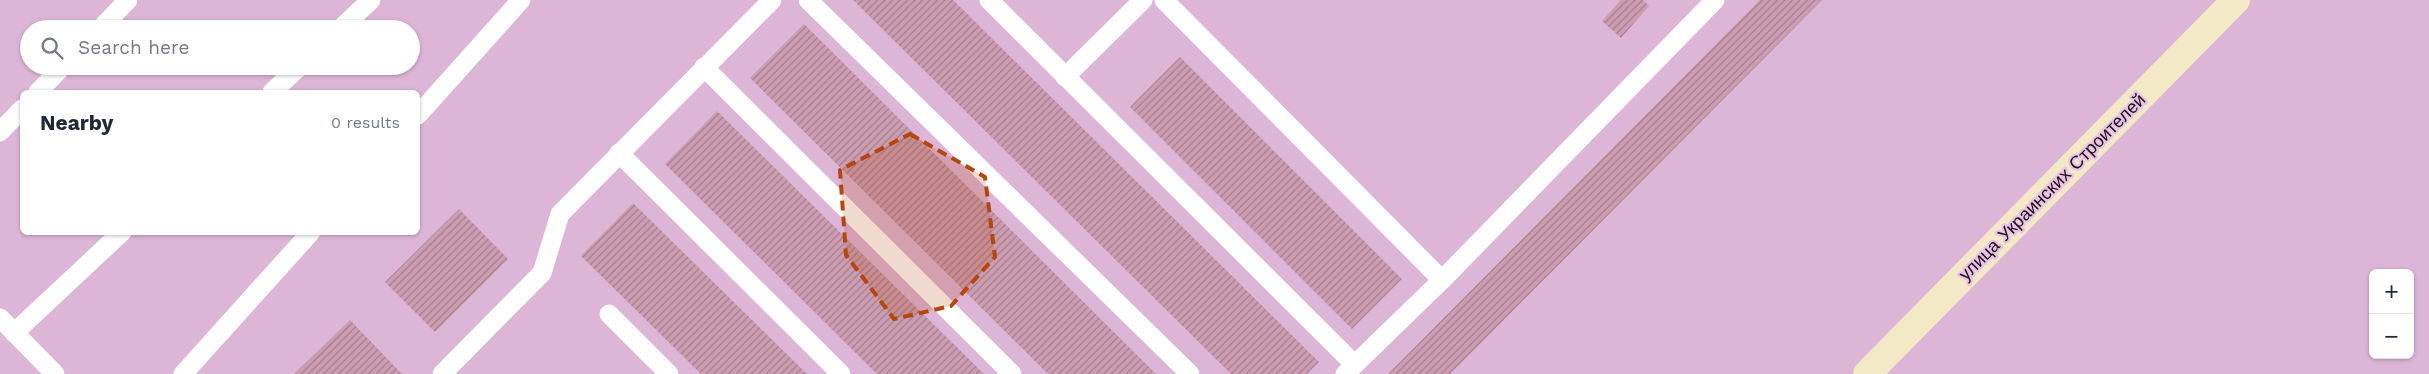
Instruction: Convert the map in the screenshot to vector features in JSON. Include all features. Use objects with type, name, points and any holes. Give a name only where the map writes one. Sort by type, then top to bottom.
[{"type":"street","name":"улица Украинских Строителей","points":[[1867,374],[2236,0]]},
{"type":"lane","points":[[109,20],[128,0]]},
{"type":"lane","points":[[349,20],[370,0]]},
{"type":"lane","points":[[420,113],[521,0]]},
{"type":"lane","points":[[442,374],[542,274],[560,214],[772,0]]},
{"type":"lane","points":[[808,0],[1190,374]]},
{"type":"lane","points":[[989,0],[1349,369],[1442,280],[1715,0]]},
{"type":"lane","points":[[1065,77],[1143,0]]},
{"type":"lane","points":[[1164,0],[1442,280]]},
{"type":"lane","points":[[704,68],[1012,374]]},
{"type":"lane","points":[[40,90],[55,75]]},
{"type":"lane","points":[[274,90],[290,75]]},
{"type":"lane","points":[[0,132],[20,111]]},
{"type":"lane","points":[[619,154],[841,374]]},
{"type":"lane","points":[[14,333],[119,235]]},
{"type":"lane","points":[[183,374],[308,235]]},
{"type":"lane","points":[[608,314],[669,374]]},
{"type":"lane","points":[[0,318],[55,374]]},
{"type":"highlighted area","points":[[910,134],[985,177],[995,257],[951,306],[894,319],[846,255],[840,170]]},
{"type":"building","points":[[853,0],[953,0],[1319,362],[1307,374],[1231,374]]},
{"type":"building","points":[[1621,0],[1643,0],[1649,6],[1621,38],[1602,21]]},
{"type":"building","points":[[1760,0],[1822,0],[1450,374],[1388,374]]},
{"type":"building","points":[[804,24],[1156,374],[1048,374],[750,78]]},
{"type":"building","points":[[1180,57],[1402,279],[1352,329],[1130,107]]},
{"type":"building","points":[[717,111],[984,374],[877,374],[665,164]]},
{"type":"building","points":[[633,203],[807,374],[701,374],[581,256]]},
{"type":"building","points":[[459,209],[508,259],[435,332],[385,282]]},
{"type":"building","points":[[350,320],[402,374],[294,374]]}]
